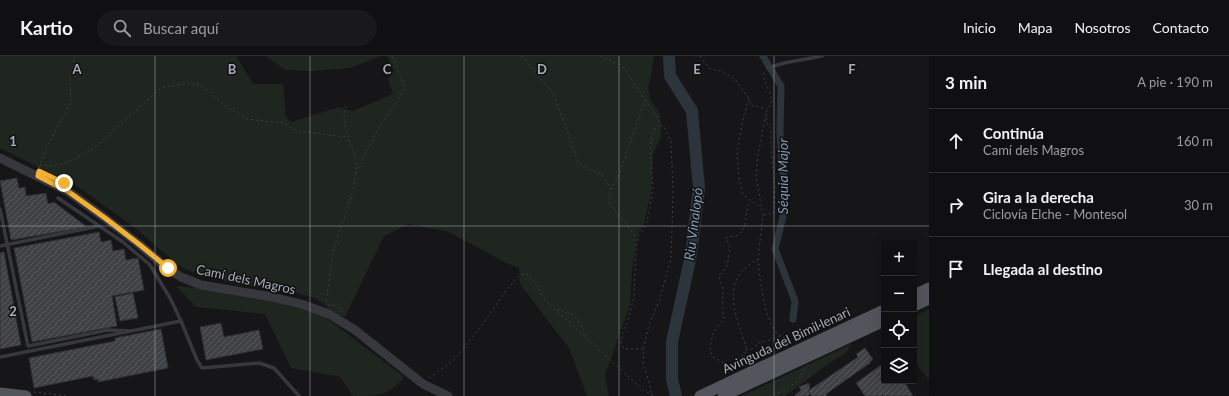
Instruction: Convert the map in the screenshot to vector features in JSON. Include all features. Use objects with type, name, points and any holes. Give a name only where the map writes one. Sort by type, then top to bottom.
[{"type":"main road","points":[[917,294],[929,288]]},
{"type":"main road","points":[[917,305],[929,299]]},
{"type":"main road","name":"Avinguda del Bimil·lenari","points":[[723,396],[758,374],[881,312]]},
{"type":"main road","name":"Avinguda del Bimil·lenari","points":[[700,396],[758,374],[881,321]]},
{"type":"main road","points":[[0,393],[26,396]]},
{"type":"street","name":"Camí dels Magros","points":[[0,158],[69,192],[181,277],[201,285],[272,296],[329,314],[360,334],[423,384],[448,396]]},
{"type":"lane","points":[[768,68],[784,63],[822,56]]},
{"type":"lane","points":[[58,198],[122,242],[150,265],[170,298],[181,320],[197,360],[202,368],[259,363],[274,368],[299,396]]},
{"type":"lane","points":[[0,209],[28,346],[108,330],[130,331]]},
{"type":"lane","points":[[0,246],[99,226]]},
{"type":"lane","points":[[0,357],[181,320]]},
{"type":"path","points":[[38,176],[46,148],[70,106],[70,75],[74,70],[74,56]]},
{"type":"path","points":[[340,320],[340,308],[325,304],[335,245],[356,173],[375,135],[404,90],[404,84],[392,56]]},
{"type":"path","points":[[522,56],[553,93],[578,163],[603,175],[610,190]]},
{"type":"path","points":[[600,56],[619,64],[624,68],[659,120],[660,125],[665,128],[671,141],[673,192],[671,260],[659,301],[649,325],[644,349],[643,364],[652,395]]},
{"type":"path","points":[[700,56],[710,69],[720,71],[735,78],[750,99],[751,105],[765,108],[767,110]]},
{"type":"path","points":[[768,68],[764,72],[764,80],[772,100],[767,110],[758,154],[756,176],[763,215],[758,259],[760,278],[770,320],[776,332],[794,346]]},
{"type":"path","points":[[40,165],[54,166],[68,162],[93,150],[161,88],[189,83],[199,85],[208,90],[225,106],[247,119],[284,123],[289,128],[299,131],[345,137],[350,143]]},
{"type":"path","points":[[750,99],[744,115],[737,150],[739,178],[743,195],[762,209]]},
{"type":"path","points":[[638,237],[635,236],[610,204],[609,198],[610,190],[619,175],[645,100]]},
{"type":"path","points":[[346,106],[344,111],[344,120],[356,173]]},
{"type":"path","points":[[763,215],[774,213],[775,189],[771,147],[771,128],[766,121],[767,110]]},
{"type":"path","points":[[644,349],[624,349],[621,343],[623,331],[628,320],[634,296],[638,237],[647,222],[653,191],[650,152],[652,136],[655,129],[660,125]]},
{"type":"path","points":[[729,366],[713,357],[710,350],[713,333],[724,319],[722,312],[723,292],[719,276],[727,266],[730,247],[726,238],[739,235],[744,228],[748,205],[752,202]]},
{"type":"path","points":[[724,374],[729,366],[745,354],[746,350],[734,306],[733,288],[742,270],[758,259]]},
{"type":"path","points":[[423,384],[455,359],[518,276],[530,274],[546,300],[556,310],[643,390],[655,396]]},
{"type":"path","points":[[556,310],[566,311],[574,316],[582,326],[588,338]]},
{"type":"path","points":[[746,350],[752,349],[759,343],[783,336]]},
{"type":"path","points":[[770,396],[783,391],[799,380],[807,365]]},
{"type":"shaded area","points":[[0,56],[236,56],[253,84],[283,84],[286,117],[291,122],[339,107],[353,111],[393,94],[388,79],[394,71],[387,56],[654,56],[648,87],[650,99],[660,114],[661,136],[653,155],[651,193],[644,223],[638,234],[632,269],[630,305],[605,375],[609,396],[587,396],[569,348],[520,284],[519,268],[506,263],[449,232],[409,224],[384,236],[345,317],[334,312],[315,298],[294,292],[236,284],[189,271],[177,264],[134,227],[78,187],[0,148]]},
{"type":"shaded area","points":[[266,56],[381,56],[350,68],[314,71],[285,70]]},
{"type":"shaded area","points":[[176,286],[248,293],[324,316],[404,377],[393,388],[382,394],[353,396],[340,377],[291,368],[265,314],[196,307]]},
{"type":"shaded area","points":[[929,309],[929,380],[917,363],[917,315]]},
{"type":"shaded area","points":[[851,344],[847,352],[785,396],[742,396]]},
{"type":"building","points":[[17,178],[19,188],[25,187],[26,196],[46,193],[48,204],[54,202],[87,227],[11,240],[0,181]]},
{"type":"building","points":[[99,232],[101,242],[111,240],[113,251],[124,249],[126,260],[138,258],[144,290],[112,296],[117,326],[32,342],[14,248]]},
{"type":"building","points":[[4,252],[21,345],[0,349],[0,253]]},
{"type":"building","points":[[133,293],[138,318],[120,321],[115,297]]},
{"type":"building","points":[[221,323],[224,337],[259,330],[263,349],[206,360],[200,327]]},
{"type":"building","points":[[161,329],[168,368],[98,382],[98,379],[94,380],[93,376],[34,388],[29,358],[115,341],[115,338]]},
{"type":"building","points":[[865,348],[873,359],[870,363],[826,394],[827,396],[811,396],[808,391],[858,357],[856,354]]},
{"type":"building","points":[[881,365],[881,384],[906,384],[913,396],[865,396],[856,383]]},
{"type":"building","points":[[809,383],[810,390],[808,391],[810,394],[807,396],[794,396],[801,390],[799,387]]},
{"type":"waterway","name":"Riu Vinalopó","points":[[669,56],[670,76],[692,111],[699,188],[691,255],[672,342],[672,379],[676,396]]},
{"type":"waterway","name":"Séquia Major","points":[[763,56],[781,86],[780,132],[784,188],[783,216],[775,249],[795,301],[793,319]]},
{"type":"route","points":[[64,183],[39,171],[38,176],[69,192],[105,218],[168,268]]}]
